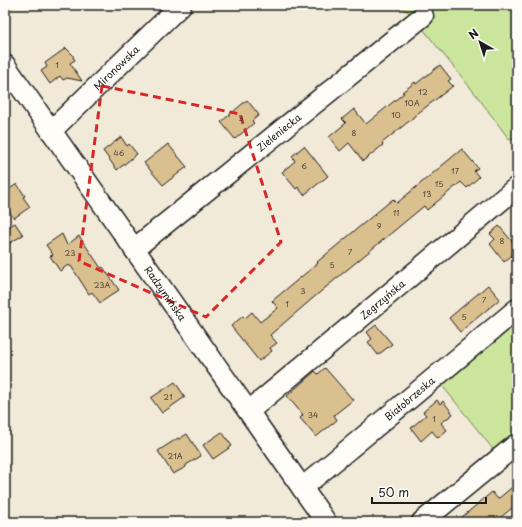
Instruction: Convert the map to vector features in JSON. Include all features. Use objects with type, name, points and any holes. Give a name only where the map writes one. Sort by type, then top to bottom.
[{"type":"street","name":"Mironowska","points":[[51,131],[181,5]]},
{"type":"street","name":"Zieleniecka","points":[[134,249],[423,16]]},
{"type":"street","name":"Radzymińska","points":[[5,65],[326,522]]},
{"type":"street","name":"Zegrzyńska","points":[[249,411],[517,187]]},
{"type":"street","name":"Białobrzeska","points":[[302,488],[517,309]]},
{"type":"street","points":[[422,522],[517,444]]},
{"type":"highlighted area","points":[[102,86],[240,114],[281,242],[206,317],[79,261]]},
{"type":"green space","points":[[397,5],[517,5],[517,137],[509,139],[477,96],[410,13]]},
{"type":"green space","points":[[517,320],[517,435],[496,453],[441,384]]},
{"type":"building","points":[[66,48],[73,55],[75,60],[70,63],[82,81],[67,78],[63,80],[60,76],[50,84],[41,71],[47,67],[45,63]]},
{"type":"building","points":[[440,65],[451,79],[448,81],[453,86],[413,117],[382,143],[383,145],[363,161],[349,143],[340,151],[329,137],[346,123],[342,119],[354,109],[366,124],[404,93],[402,92],[415,82],[416,84]]},
{"type":"building","points":[[247,100],[259,115],[252,121],[254,123],[235,139],[221,122]]},
{"type":"building","points":[[121,137],[127,146],[129,144],[137,154],[117,170],[103,151]]},
{"type":"building","points":[[168,144],[187,167],[163,185],[144,163]]},
{"type":"building","points":[[304,146],[328,176],[304,195],[298,187],[296,189],[282,172],[295,161],[292,156]]},
{"type":"building","points":[[462,149],[478,168],[474,171],[479,177],[467,188],[461,182],[427,210],[424,206],[319,293],[270,335],[277,343],[270,348],[272,351],[259,361],[231,326],[243,316],[245,318],[252,312],[260,322],[278,308],[272,301],[318,263],[317,262],[393,199],[397,203]]},
{"type":"building","points":[[17,184],[30,207],[14,218],[5,206],[5,192]]},
{"type":"building","points":[[15,223],[23,235],[5,246],[5,229]]},
{"type":"building","points":[[499,226],[517,247],[517,251],[504,262],[490,244],[495,239],[490,234]]},
{"type":"building","points":[[62,234],[67,245],[79,236],[101,268],[103,267],[119,290],[100,303],[92,292],[89,294],[71,266],[68,265],[60,271],[50,256],[53,255],[46,245]]},
{"type":"building","points":[[488,285],[500,299],[460,332],[449,318]]},
{"type":"building","points":[[376,325],[392,344],[378,355],[368,342],[372,339],[367,332]]},
{"type":"building","points":[[325,368],[353,400],[334,415],[337,420],[316,437],[300,418],[303,415],[287,396],[315,371],[318,374]]},
{"type":"building","points":[[175,382],[185,397],[162,413],[151,398]]},
{"type":"building","points":[[437,400],[440,404],[443,401],[453,414],[441,423],[447,430],[438,438],[432,431],[421,441],[411,428],[426,415],[423,412]]},
{"type":"building","points":[[222,432],[232,446],[213,459],[203,445]]},
{"type":"building","points":[[187,434],[201,456],[173,474],[158,451]]},
{"type":"building","points":[[517,483],[517,504],[495,522],[456,522],[492,492],[498,499]]}]
